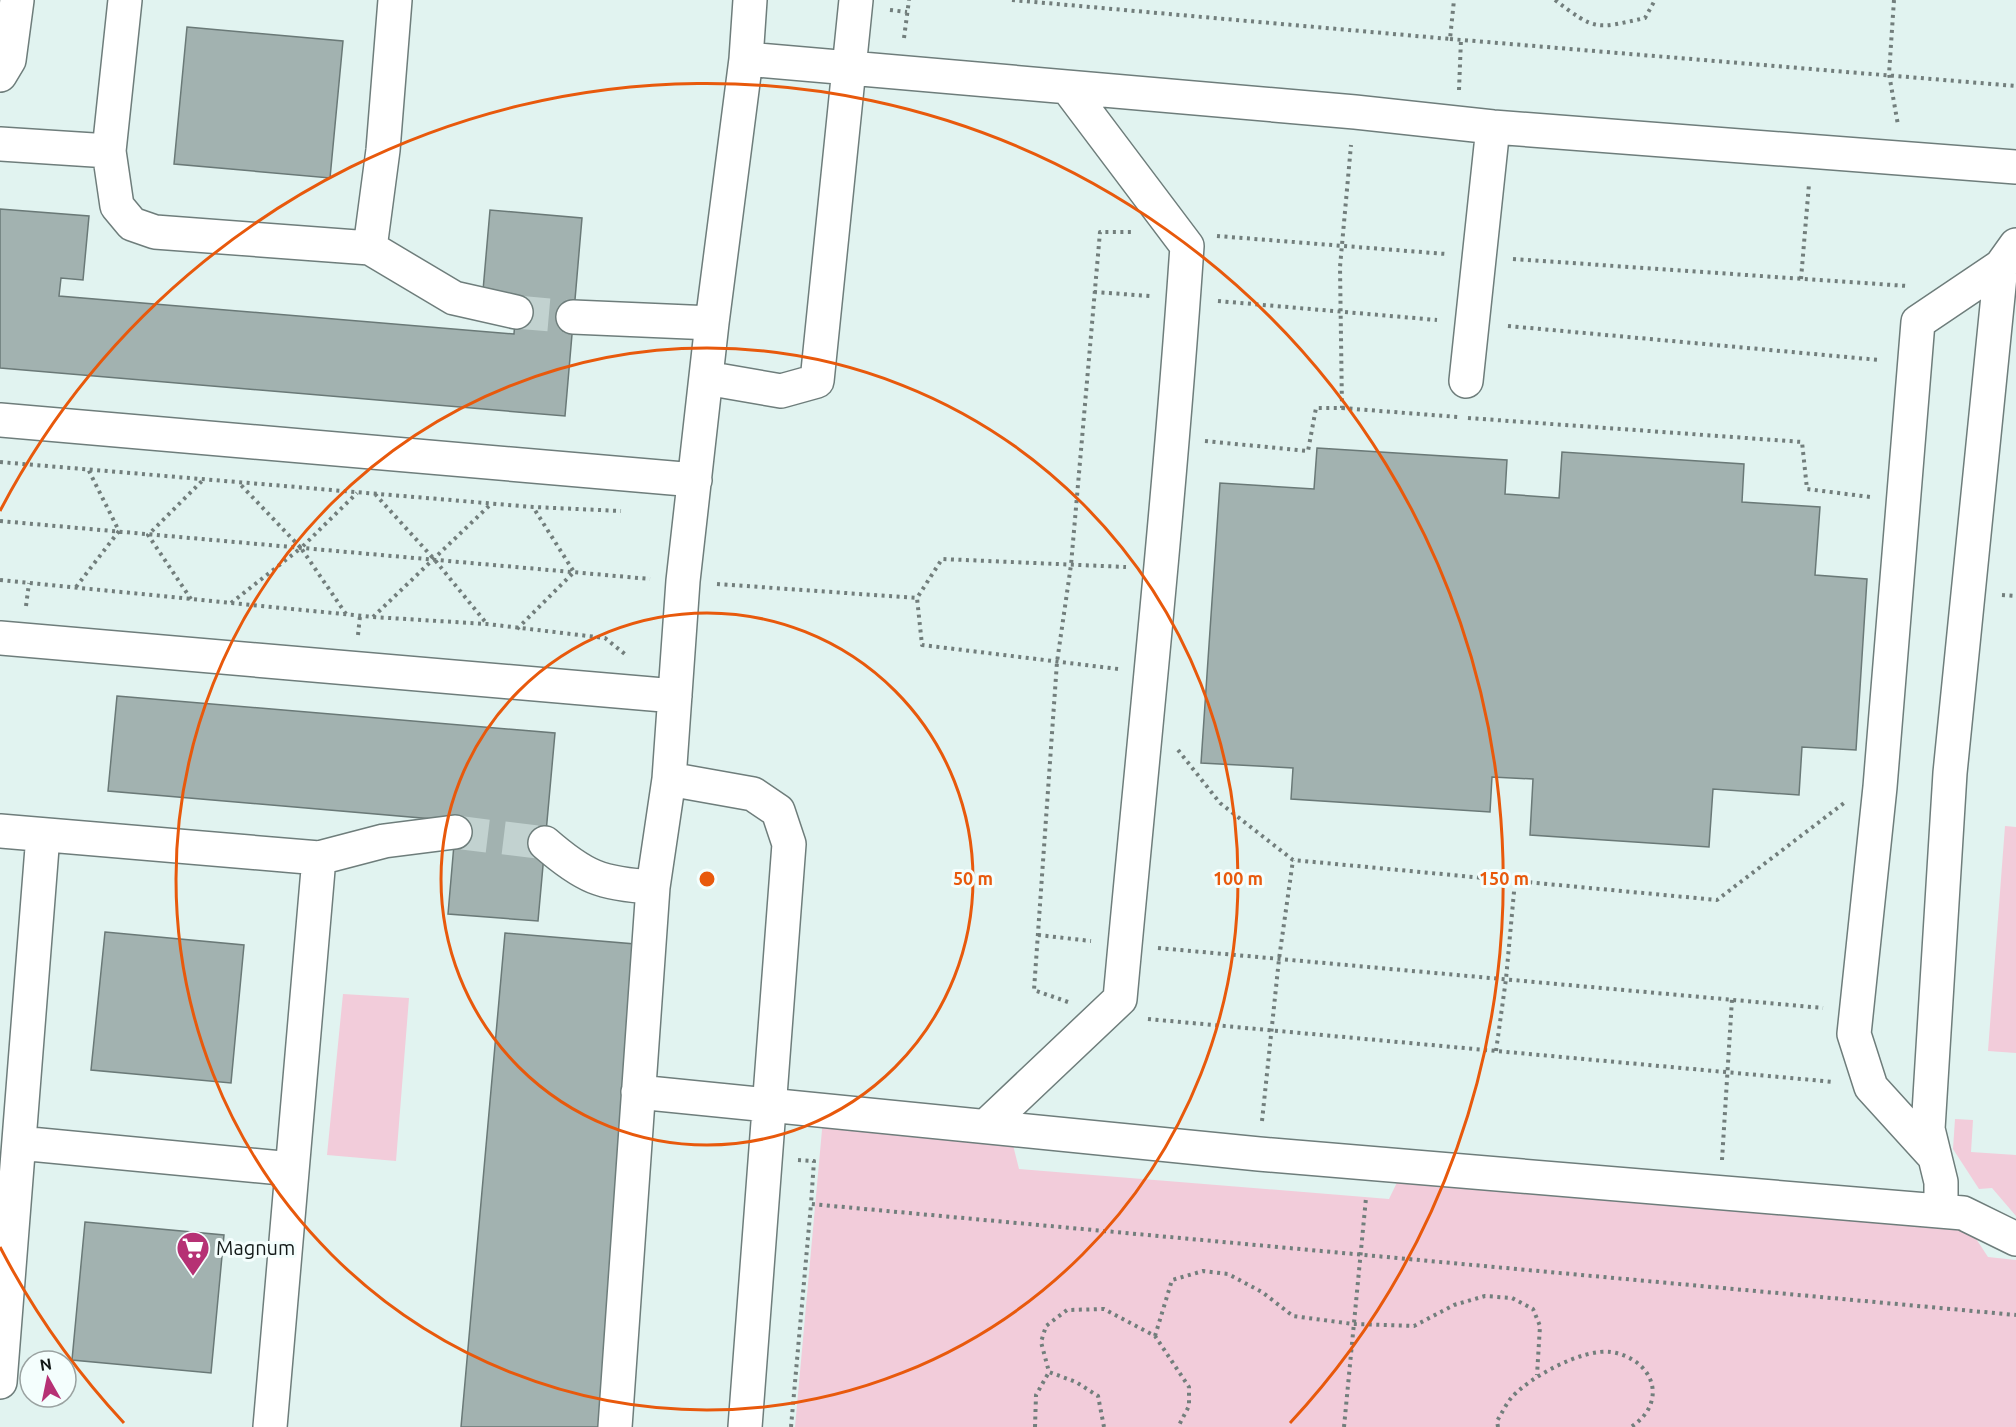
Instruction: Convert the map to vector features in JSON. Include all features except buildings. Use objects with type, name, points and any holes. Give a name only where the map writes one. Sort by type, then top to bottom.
[{"type":"lane","points":[[0,75],[9,60],[17,0]]},
{"type":"lane","points":[[125,0],[109,151],[117,206],[132,224],[156,232],[370,248],[454,298],[516,312]]},
{"type":"lane","points":[[370,248],[383,150],[395,0]]},
{"type":"lane","points":[[615,1427],[653,887],[669,779],[683,581],[712,323],[746,59],[750,0]]},
{"type":"lane","points":[[706,378],[782,391],[817,381],[851,69],[856,0]]},
{"type":"lane","points":[[746,59],[1355,112],[1493,127],[2016,167]]},
{"type":"lane","points":[[987,1125],[1120,999],[1184,299],[1187,246],[1068,88]]},
{"type":"lane","points":[[1466,381],[1493,127]]},
{"type":"lane","points":[[0,144],[109,151]]},
{"type":"lane","points":[[1932,1154],[1871,1087],[1854,1034],[1880,787],[1918,322],[1964,291],[2009,255]]},
{"type":"lane","points":[[1941,1211],[1941,1182],[1932,1154],[1928,1129],[1950,773],[2009,255]]},
{"type":"lane","points":[[573,317],[712,323]]},
{"type":"lane","points":[[0,420],[695,480]]},
{"type":"lane","points":[[0,638],[675,696]]},
{"type":"lane","points":[[669,779],[753,794],[778,811],[789,844],[745,1427]]},
{"type":"lane","points":[[0,831],[319,858],[384,841],[455,832]]},
{"type":"lane","points":[[0,1382],[43,835]]},
{"type":"lane","points":[[545,843],[572,866],[594,879],[653,887]]},
{"type":"lane","points":[[270,1427],[319,858]]},
{"type":"lane","points":[[639,1092],[1259,1154],[1370,1161],[1963,1213],[2016,1239]]},
{"type":"lane","points":[[19,1143],[292,1169]]},
{"type":"path","points":[[1012,0],[2016,86]]},
{"type":"path","points":[[1450,39],[1454,0]]},
{"type":"path","points":[[1555,0],[1589,25],[1608,26],[1645,18],[1655,0]]},
{"type":"path","points":[[1894,0],[1889,74],[1904,158]]},
{"type":"path","points":[[1457,123],[1461,39]]},
{"type":"path","points":[[1342,408],[1341,244],[1355,112]]},
{"type":"path","points":[[1801,279],[1812,151]]},
{"type":"path","points":[[1871,1087],[1104,1014],[1034,990],[1057,662],[1071,565],[1100,232],[1178,233],[1341,244],[1479,257],[1964,291]]},
{"type":"path","points":[[1094,292],[1341,310],[1915,363]]},
{"type":"path","points":[[1173,439],[1308,451],[1316,408],[1342,408],[1802,442],[1807,489],[1904,501]]},
{"type":"path","points":[[0,462],[533,507],[622,512],[647,477]]},
{"type":"path","points":[[0,467],[6,463]]},
{"type":"path","points":[[88,469],[119,531]]},
{"type":"path","points":[[148,535],[204,480]]},
{"type":"path","points":[[238,483],[301,548],[346,614]]},
{"type":"path","points":[[231,603],[301,548],[357,492]]},
{"type":"path","points":[[375,494],[434,559],[487,624]]},
{"type":"path","points":[[373,617],[492,503]]},
{"type":"path","points":[[533,507],[574,572]]},
{"type":"path","points":[[0,521],[574,572],[917,598]]},
{"type":"path","points":[[76,588],[119,531]]},
{"type":"path","points":[[148,535],[191,599]]},
{"type":"path","points":[[1149,673],[921,645],[917,598],[942,559],[1159,569]]},
{"type":"path","points":[[517,629],[574,572]]},
{"type":"path","points":[[1,579],[373,617],[487,624],[605,638],[632,660]]},
{"type":"path","points":[[1174,745],[1220,803],[1293,860],[1717,900],[1868,785],[1880,787]]},
{"type":"path","points":[[1259,1154],[1279,959],[1293,860]]},
{"type":"path","points":[[1496,1051],[1506,979],[1515,881]]},
{"type":"path","points":[[1038,935],[1125,945],[1856,1011]]},
{"type":"path","points":[[1722,1163],[1732,999]]},
{"type":"path","points":[[765,1156],[814,1161],[790,1427]]},
{"type":"path","points":[[1344,1427],[1370,1161]]},
{"type":"path","points":[[811,1204],[2016,1315]]},
{"type":"path","points":[[1155,1336],[1172,1280],[1203,1271],[1228,1274],[1262,1292],[1293,1316],[1353,1324],[1414,1326],[1454,1305],[1485,1296],[1512,1298],[1533,1310],[1539,1326],[1537,1375]]},
{"type":"path","points":[[1035,1427],[1036,1395],[1049,1372],[1041,1342],[1046,1326],[1067,1310],[1104,1309],[1155,1336],[1189,1387],[1189,1407],[1178,1427]]},
{"type":"path","points":[[1498,1427],[1497,1421],[1511,1398],[1537,1375],[1583,1356],[1610,1352],[1635,1361],[1650,1375],[1654,1395],[1641,1420],[1631,1427]]},
{"type":"path","points":[[1049,1372],[1076,1382],[1098,1396],[1104,1427]]},
{"type":"path","points":[[1641,1420],[1644,1427]]},
{"type":"shaded area","points":[[2005,826],[2016,827],[2016,1053],[1988,1051]]},
{"type":"shaded area","points":[[343,994],[409,998],[396,1161],[327,1155]]},
{"type":"shaded area","points":[[823,1119],[1010,1133],[1019,1169],[1389,1199],[1403,1170],[1967,1225],[1988,1257],[2016,1260],[2016,1427],[795,1427]]},
{"type":"shaded area","points":[[1955,1119],[1973,1120],[1971,1152],[2016,1155],[2016,1216],[1992,1188],[1979,1189],[1953,1149]]},
{"type":"tunnel","points":[[516,312],[573,317]]},
{"type":"tunnel","points":[[455,832],[545,843]]},
{"type":"place","name":"Magnum","points":[[193,1277]]}]
